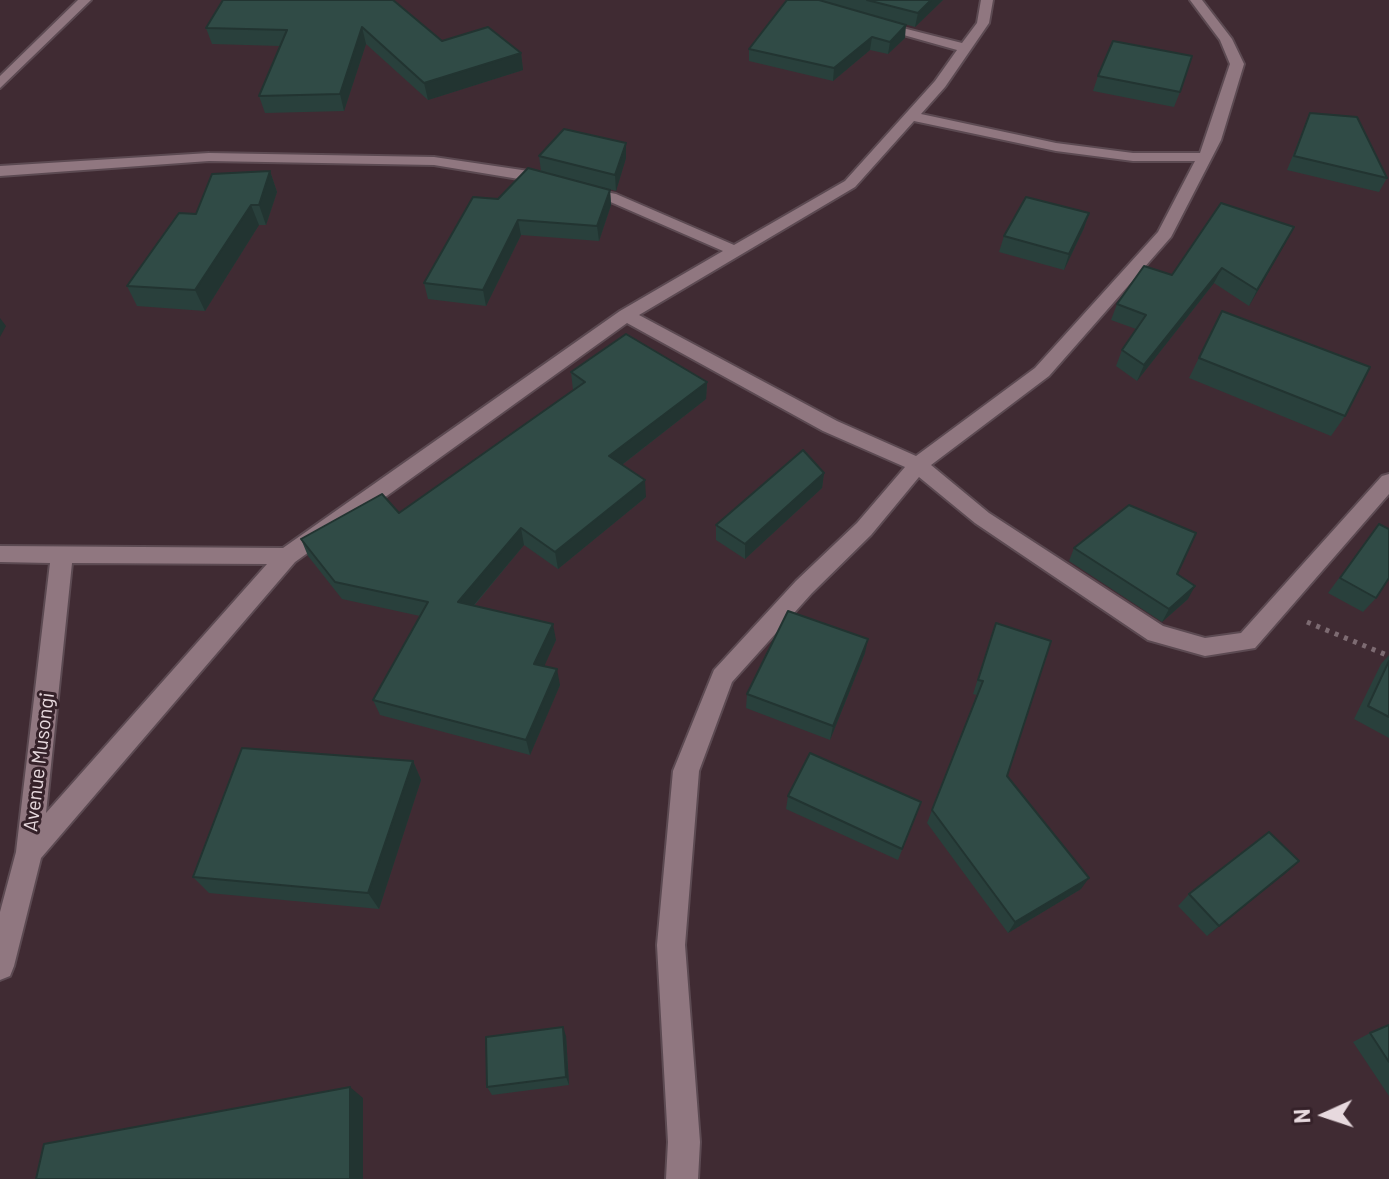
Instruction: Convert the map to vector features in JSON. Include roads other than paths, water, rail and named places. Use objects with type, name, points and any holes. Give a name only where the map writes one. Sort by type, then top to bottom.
[{"type":"street","points":[[0,84],[85,0]]},
{"type":"street","points":[[29,852],[287,556],[626,315],[850,184],[940,84],[983,23],[987,0]]},
{"type":"street","points":[[682,1179],[684,1142],[671,945],[686,771],[722,677],[804,587],[864,529],[918,465],[1042,372],[1165,234],[1214,140],[1237,64],[1226,39],[1196,0]]},
{"type":"street","points":[[864,20],[964,48]]},
{"type":"street","points":[[910,116],[1056,147],[1133,157],[1205,157]]},
{"type":"street","points":[[0,171],[209,157],[434,161],[550,179],[611,197],[733,250]]},
{"type":"street","points":[[626,315],[830,426],[918,465],[982,518],[1156,633],[1205,647],[1247,641],[1389,481]]},
{"type":"street","points":[[0,554],[287,556]]},
{"type":"street","name":"Avenue Musongi","points":[[0,966],[29,852],[62,555]]}]
